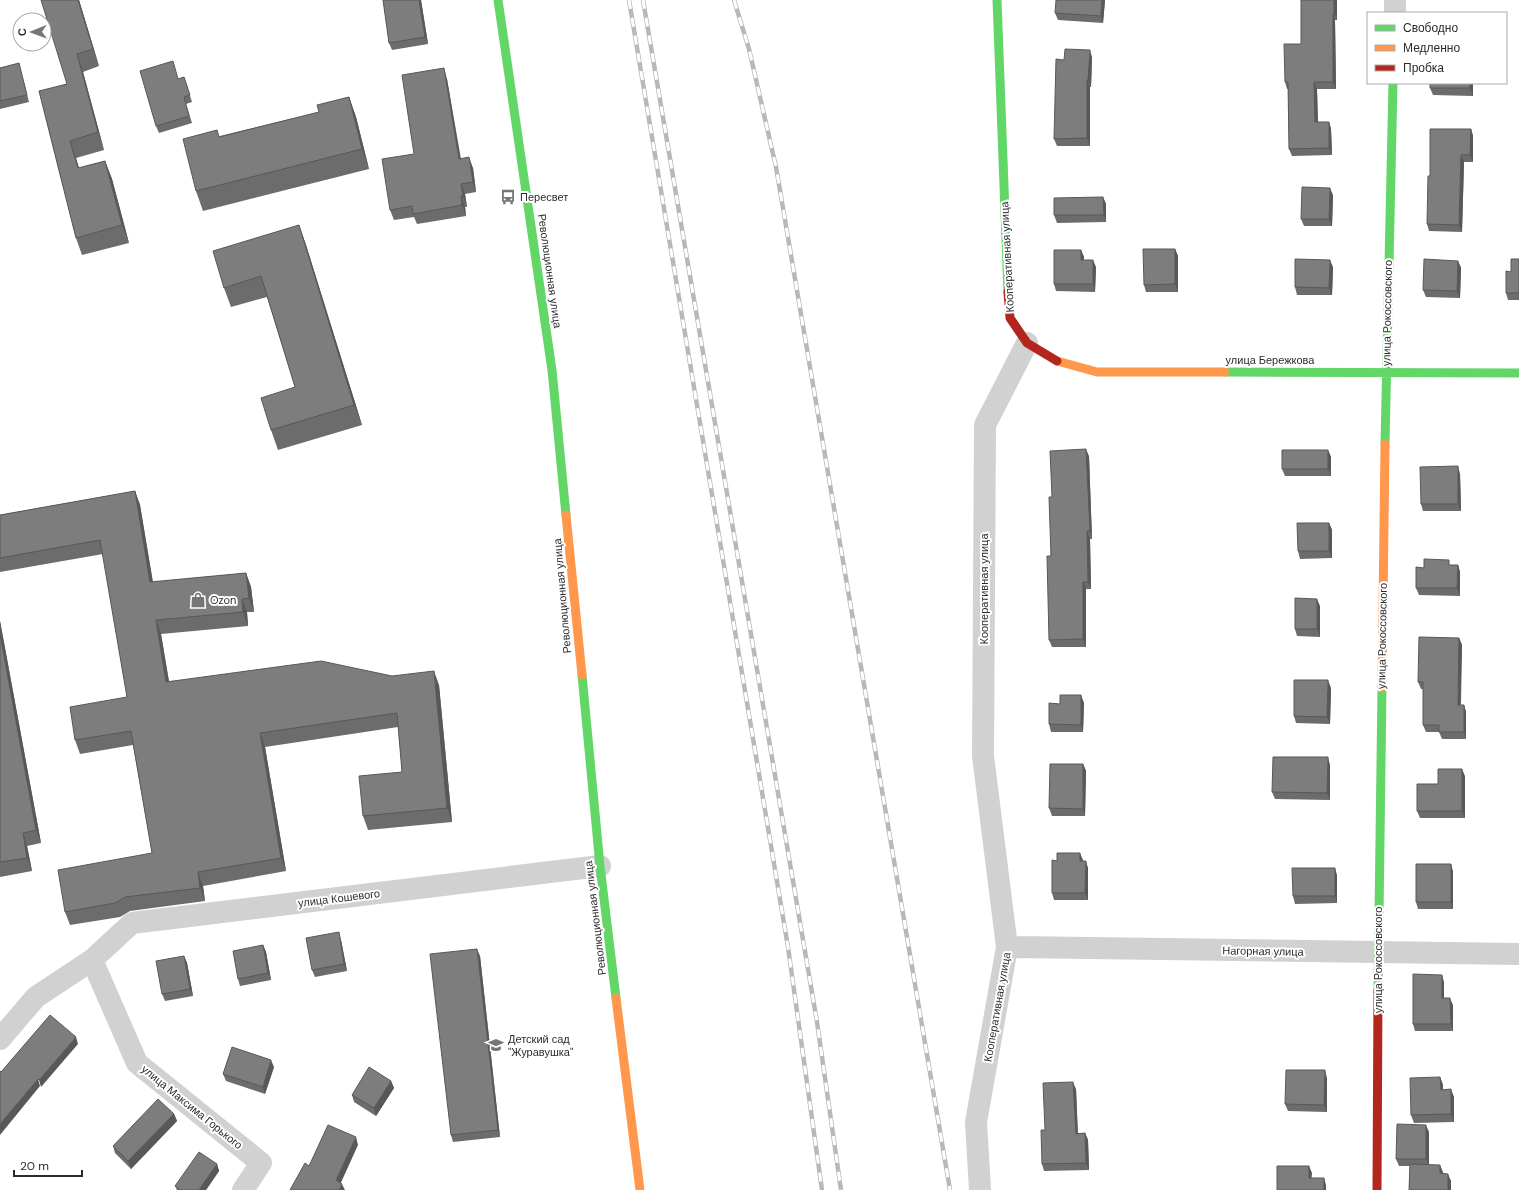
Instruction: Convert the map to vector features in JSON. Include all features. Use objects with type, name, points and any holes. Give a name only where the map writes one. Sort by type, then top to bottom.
[{"type":"street","name":"Революционная улица","points":[[498,0],[552,370],[600,866],[640,1190]]},
{"type":"street","name":"Кооперативная улица","points":[[980,1190],[976,1122],[1007,948],[983,756],[985,425],[1027,343],[1010,318],[1006,282],[996,0]]},
{"type":"street","points":[[1395,0],[1395,12]]},
{"type":"street","name":"улица Рокоссовского","points":[[1377,1190],[1378,952],[1386,372],[1393,84]]},
{"type":"street","name":"улица Бережкова","points":[[1027,343],[1056,361],[1097,372],[1519,373]]},
{"type":"street","name":"улица Кошевого","points":[[92,960],[132,923],[600,866]]},
{"type":"street","name":"Нагорная улица","points":[[1007,948],[1519,954]]},
{"type":"street","points":[[0,1039],[36,997],[92,960]]},
{"type":"street","name":"улица Максима Горького","points":[[92,960],[137,1063],[261,1163],[243,1190]]},
{"type":"building","points":[[41,0],[78,0],[93,49],[77,54],[98,132],[70,141],[78,168],[105,161],[122,225],[76,238],[39,91],[67,84],[52,36],[52,12],[45,12]]},
{"type":"building","points":[[383,0],[419,0],[425,37],[389,43]]},
{"type":"building","points":[[1056,0],[1102,0],[1101,16],[1055,13]]},
{"type":"building","points":[[1301,0],[1334,0],[1333,82],[1314,82],[1315,122],[1329,122],[1329,148],[1289,149],[1288,82],[1285,82],[1284,44],[1301,44]]},
{"type":"building","points":[[1065,49],[1090,50],[1087,80],[1087,138],[1054,139],[1056,59],[1064,60]]},
{"type":"building","points":[[173,61],[178,79],[184,77],[190,95],[184,97],[189,116],[156,126],[140,71]]},
{"type":"building","points":[[19,63],[27,95],[0,101],[0,68]]},
{"type":"building","points":[[444,68],[459,159],[469,157],[473,182],[461,184],[463,196],[461,196],[462,205],[413,214],[412,206],[390,210],[382,159],[414,154],[402,75]]},
{"type":"building","points":[[1430,84],[1470,84],[1470,88],[1430,88]]},
{"type":"building","points":[[349,97],[362,149],[196,191],[183,139],[217,130],[219,137],[319,112],[317,105]]},
{"type":"building","points":[[1430,129],[1471,129],[1470,155],[1461,155],[1459,225],[1427,224],[1428,176],[1430,176]]},
{"type":"building","points":[[1302,187],[1330,188],[1329,219],[1301,219]]},
{"type":"building","points":[[1103,197],[1104,215],[1054,215],[1054,198]]},
{"type":"building","points":[[299,225],[354,405],[271,430],[261,398],[295,387],[261,276],[224,288],[213,251]]},
{"type":"building","points":[[1143,249],[1175,249],[1175,284],[1144,285]]},
{"type":"building","points":[[1054,250],[1081,250],[1081,260],[1093,260],[1093,284],[1054,284]]},
{"type":"building","points":[[1295,259],[1330,260],[1329,288],[1295,287]]},
{"type":"building","points":[[1424,259],[1458,261],[1457,291],[1423,290]]},
{"type":"building","points":[[1511,259],[1519,259],[1519,293],[1506,293],[1506,271],[1511,272]]},
{"type":"building","points":[[1086,449],[1090,531],[1087,531],[1088,582],[1083,582],[1083,639],[1049,640],[1047,556],[1051,556],[1049,497],[1052,497],[1050,451]]},
{"type":"building","points":[[1282,450],[1328,450],[1328,469],[1282,469]]},
{"type":"building","points":[[1458,466],[1458,504],[1421,504],[1420,467]]},
{"type":"building","points":[[135,491],[150,582],[246,573],[249,598],[242,599],[243,612],[156,620],[166,682],[321,661],[392,676],[434,671],[447,808],[363,816],[359,776],[402,772],[397,713],[260,733],[281,858],[198,872],[200,888],[125,897],[115,903],[65,912],[58,870],[152,853],[131,731],[75,740],[70,707],[127,697],[100,540],[0,558],[0,515]]},
{"type":"building","points":[[1297,523],[1329,523],[1329,551],[1298,551]]},
{"type":"building","points":[[1424,559],[1449,560],[1449,565],[1458,565],[1457,588],[1416,588],[1416,567],[1424,568]]},
{"type":"building","points":[[1295,598],[1317,599],[1317,629],[1295,629]]},
{"type":"building","points":[[0,634],[36,830],[23,833],[27,858],[0,862]]},
{"type":"building","points":[[1419,637],[1459,638],[1458,705],[1464,705],[1464,732],[1439,732],[1439,725],[1423,725],[1423,682],[1418,682]]},
{"type":"building","points":[[1294,680],[1328,680],[1327,717],[1294,716]]},
{"type":"building","points":[[1060,695],[1081,695],[1081,725],[1049,724],[1049,703],[1060,704]]},
{"type":"building","points":[[1273,757],[1328,757],[1327,793],[1272,792]]},
{"type":"building","points":[[1050,764],[1083,764],[1083,809],[1049,808]]},
{"type":"building","points":[[1438,769],[1462,769],[1462,811],[1417,811],[1417,784],[1438,784]]},
{"type":"building","points":[[1057,853],[1080,853],[1080,861],[1086,861],[1085,893],[1052,893],[1052,860],[1057,861]]},
{"type":"building","points":[[1416,864],[1451,864],[1451,902],[1416,902]]},
{"type":"building","points":[[1292,868],[1335,868],[1335,896],[1293,896]]},
{"type":"building","points":[[339,932],[344,964],[312,970],[306,938]]},
{"type":"building","points":[[263,945],[268,973],[238,979],[233,951]]},
{"type":"building","points":[[477,949],[498,1130],[451,1135],[430,954]]},
{"type":"building","points":[[184,956],[190,989],[162,994],[156,961]]},
{"type":"building","points":[[1413,974],[1442,975],[1442,998],[1450,998],[1451,1024],[1413,1024]]},
{"type":"building","points":[[50,1015],[76,1037],[0,1124],[0,1071],[1,1072]]},
{"type":"building","points":[[232,1047],[271,1060],[263,1087],[223,1074]]},
{"type":"building","points":[[369,1067],[391,1081],[374,1108],[352,1095]]},
{"type":"building","points":[[1286,1070],[1325,1070],[1324,1105],[1285,1104]]},
{"type":"building","points":[[1440,1077],[1441,1090],[1451,1089],[1451,1114],[1411,1115],[1410,1078]]},
{"type":"building","points":[[1073,1082],[1076,1134],[1085,1133],[1086,1163],[1042,1164],[1041,1130],[1045,1130],[1043,1083]]},
{"type":"building","points":[[158,1099],[174,1114],[128,1161],[113,1146]]},
{"type":"building","points":[[1397,1124],[1426,1125],[1426,1159],[1396,1159]]},
{"type":"building","points":[[328,1125],[356,1137],[336,1180],[342,1184],[339,1190],[290,1190],[305,1163],[309,1166]]},
{"type":"building","points":[[199,1152],[217,1164],[199,1190],[180,1190],[175,1186]]},
{"type":"building","points":[[1410,1164],[1440,1165],[1440,1173],[1448,1174],[1448,1190],[1409,1190]]},
{"type":"building","points":[[1277,1166],[1309,1166],[1309,1178],[1324,1178],[1324,1190],[1277,1190]]},
{"type":"railway","points":[[629,0],[788,947],[822,1190]]},
{"type":"railway","points":[[643,0],[817,1022],[841,1190]]},
{"type":"railway","points":[[734,0],[749,49],[776,167],[950,1190]]},
{"type":"traffic: fast","points":[[498,0],[552,370],[566,515]]},
{"type":"traffic: fast","points":[[997,0],[1008,292]]},
{"type":"traffic: fast","points":[[1385,444],[1393,84]]},
{"type":"traffic: fast","points":[[1225,372],[1519,373]]},
{"type":"traffic: fast","points":[[582,675],[600,866],[616,998]]},
{"type":"traffic: fast","points":[[1378,991],[1382,688]]},
{"type":"traffic: slow","points":[[1057,361],[1097,372],[1225,372]]},
{"type":"traffic: slow","points":[[1382,688],[1385,444]]},
{"type":"traffic: slow","points":[[566,515],[582,675]]},
{"type":"traffic: slow","points":[[616,998],[640,1190]]},
{"type":"traffic: jam","points":[[1008,292],[1010,318],[1027,343],[1057,361]]},
{"type":"traffic: jam","points":[[1377,1190],[1378,991]]},
{"type":"place","name":"Пересвет","points":[[508,197]]},
{"type":"place","name":"Ozon","points":[[198,600]]},
{"type":"place","name":"Детский сад \"Журавушка\"","points":[[496,1045]]}]
